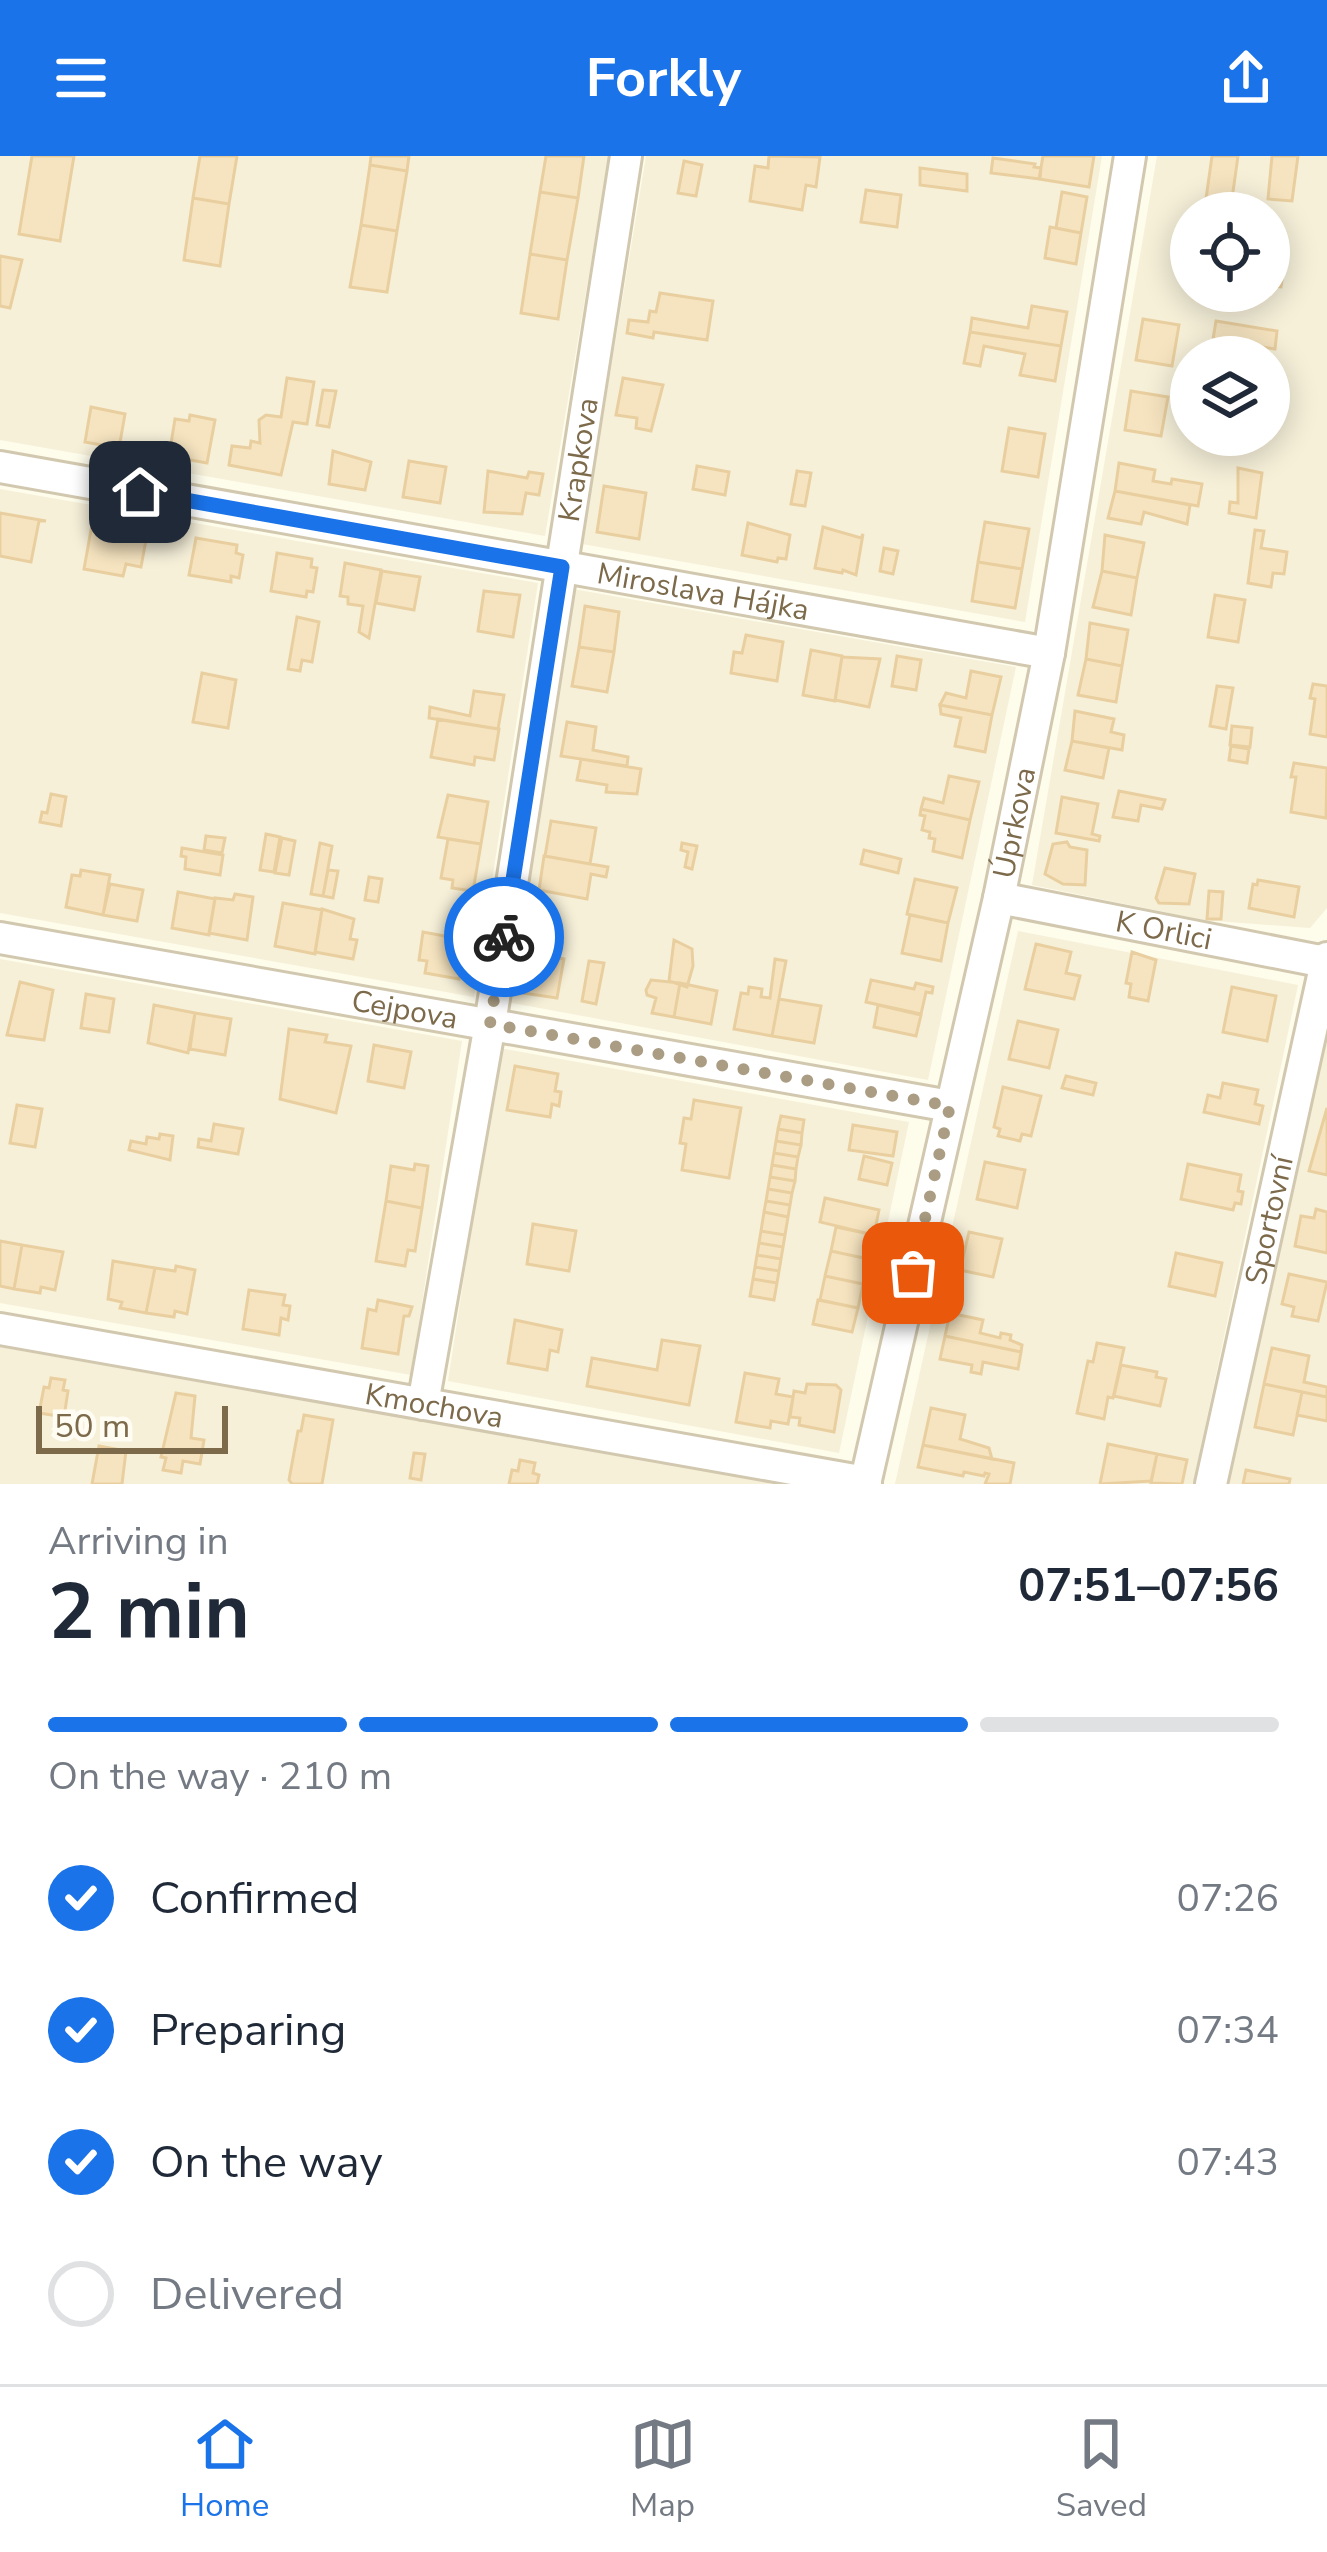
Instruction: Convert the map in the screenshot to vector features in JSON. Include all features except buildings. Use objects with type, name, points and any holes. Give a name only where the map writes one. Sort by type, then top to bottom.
[{"type":"street","name":"Krapkova","points":[[423,1404],[490,1024],[626,156]]},
{"type":"street","name":"Úprkova","points":[[866,1483],[1000,898],[1049,653],[1130,156]]},
{"type":"street","name":"Miroslava Hájka","points":[[0,467],[1049,653]]},
{"type":"street","name":"K Orlici","points":[[1000,898],[1326,962]]},
{"type":"street","name":"Cejpova","points":[[0,938],[950,1106]]},
{"type":"street","name":"Sportovní","points":[[1211,1484],[1326,962]]},
{"type":"street","name":"Kmochova","points":[[0,1329],[866,1483]]},
{"type":"shaded area","points":[[0,156],[609,156],[545,536],[0,440]]},
{"type":"shaded area","points":[[646,156],[1102,156],[1025,622],[582,544]]},
{"type":"shaded area","points":[[1157,156],[1327,156],[1327,908],[1310,928],[1203,920],[1032,885]]},
{"type":"shaded area","points":[[0,489],[538,583],[474,997],[0,913]]},
{"type":"shaded area","points":[[573,589],[1016,667],[928,1080],[507,1002]]},
{"type":"shaded area","points":[[1018,931],[1298,985],[1193,1484],[895,1484]]},
{"type":"shaded area","points":[[0,959],[462,1041],[411,1375],[0,1303]]},
{"type":"shaded area","points":[[1327,1000],[1327,1484],[1226,1484]]},
{"type":"shaded area","points":[[499,1048],[909,1122],[839,1453],[448,1381]]},
{"type":"shaded area","points":[[0,1347],[783,1484],[0,1484]]},
{"type":"way so far","points":[[504,937],[490,1024],[950,1106],[913,1273]]},
{"type":"route","points":[[140,492],[562,567],[504,937]]}]
